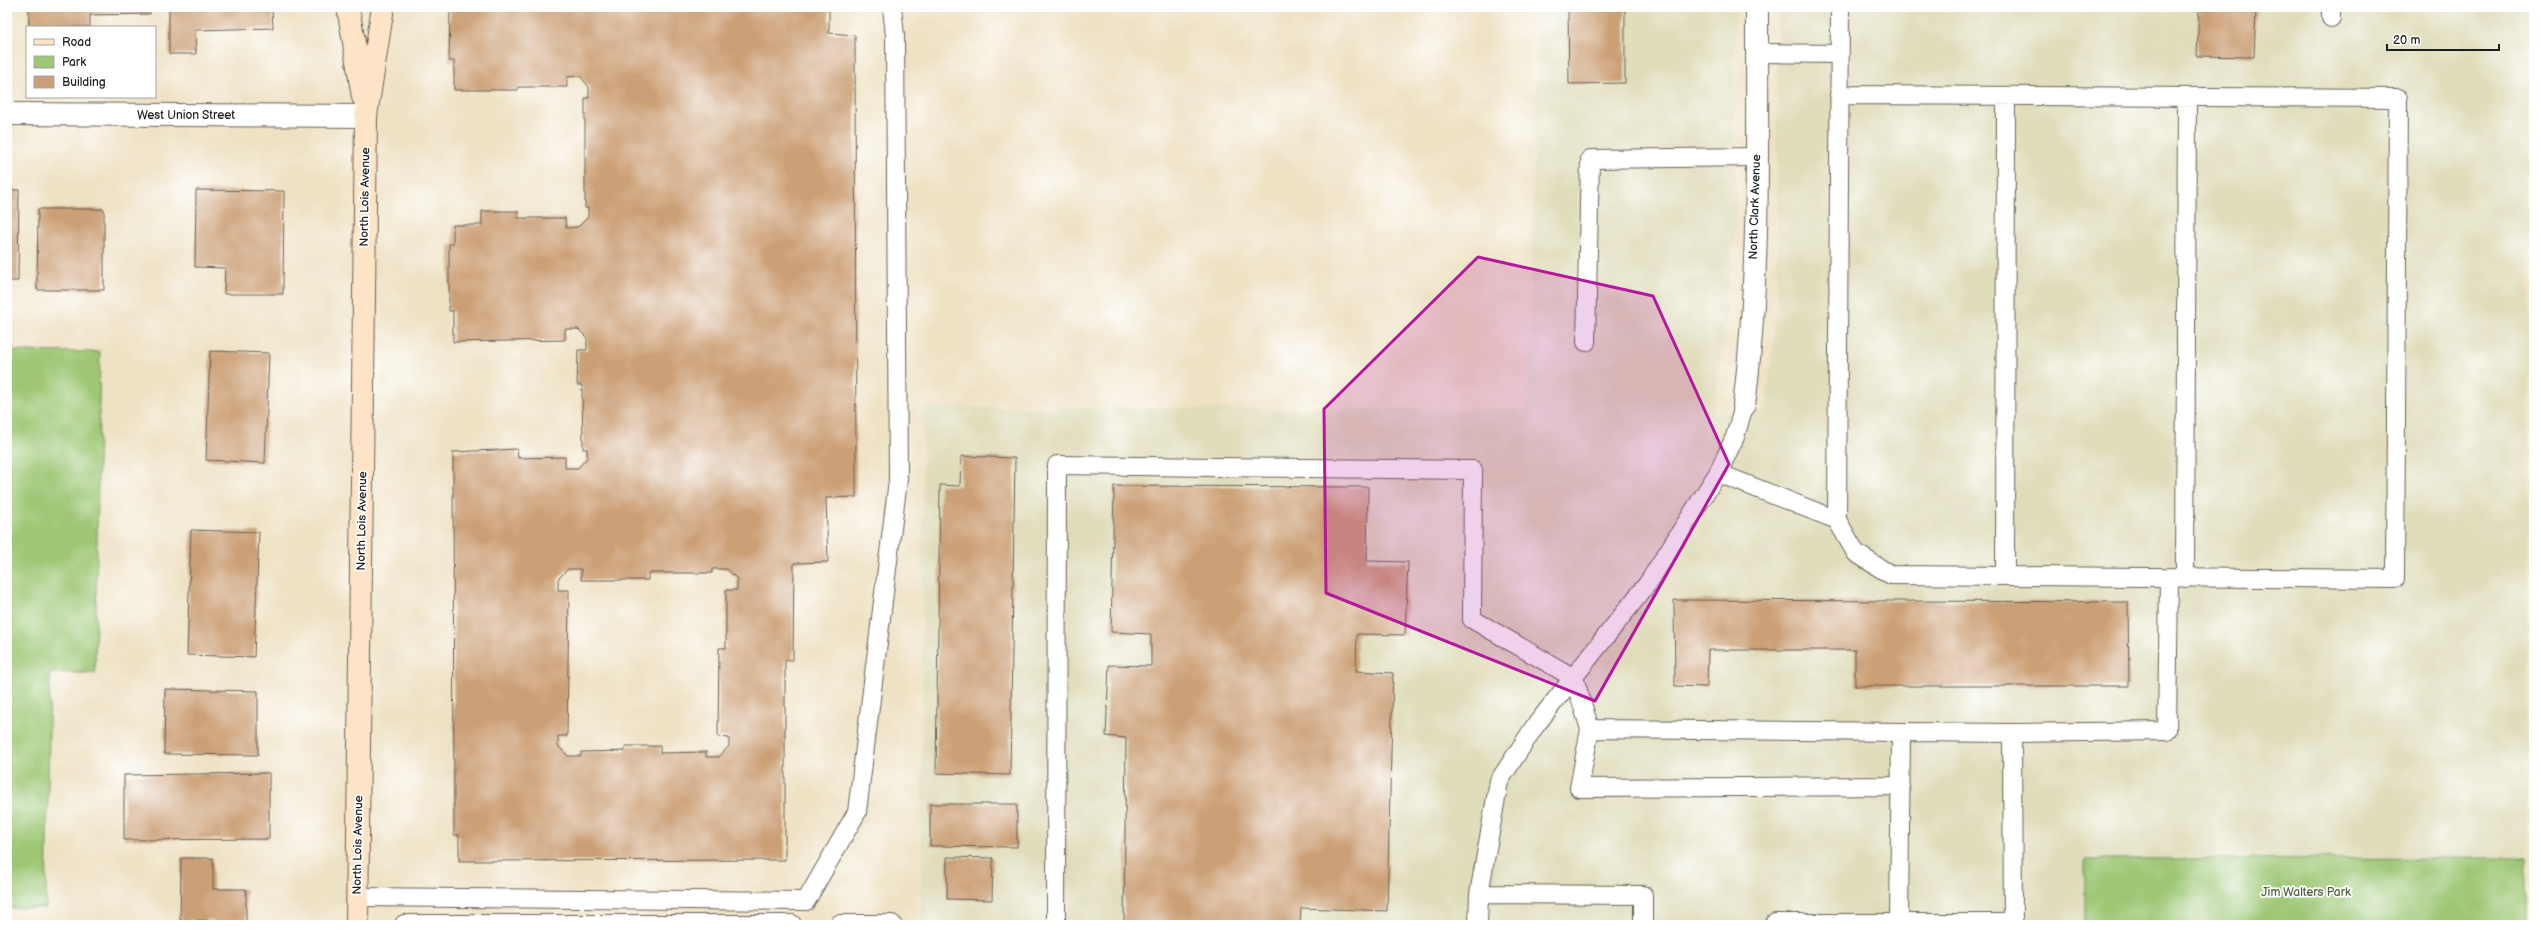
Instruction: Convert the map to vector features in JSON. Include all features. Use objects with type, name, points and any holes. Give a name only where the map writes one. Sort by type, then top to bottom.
[{"type":"street","name":"North Lois Avenue","points":[[348,7],[366,116]]},
{"type":"street","name":"North Lois Avenue","points":[[357,925],[366,116],[383,7]]},
{"type":"street","name":"North Clark Avenue","points":[[1744,406],[1750,354],[1757,157],[1758,7]]},
{"type":"street","name":"West Union Street","points":[[7,114],[366,116]]},
{"type":"lane","points":[[358,897],[806,901],[857,812],[898,480],[895,36],[892,7]]},
{"type":"lane","points":[[1839,95],[2398,98],[2395,578],[2177,578],[1891,575],[1856,552],[1837,520],[1839,95],[1840,7]]},
{"type":"lane","points":[[1757,52],[1840,54]]},
{"type":"lane","points":[[2004,576],[2006,96]]},
{"type":"lane","points":[[1590,729],[1901,733],[2167,731],[2177,578],[2187,97]]},
{"type":"lane","points":[[1586,342],[1590,159],[1757,157]]},
{"type":"lane","points":[[1478,925],[1479,894],[1499,781],[1535,726],[1648,583],[1718,473],[1735,437],[1744,406]]},
{"type":"lane","points":[[1056,925],[1057,465],[1473,470],[1472,619],[1574,678],[1590,729],[1579,788],[1901,786]]},
{"type":"lane","points":[[1718,473],[1837,520]]},
{"type":"lane","points":[[1899,924],[1901,733]]},
{"type":"lane","points":[[1775,925],[1775,923],[2013,924],[2012,733]]},
{"type":"lane","points":[[1479,894],[1643,895],[1643,925]]},
{"type":"lane","points":[[404,924],[792,924]]},
{"type":"lane","points":[[839,924],[892,924]]},
{"type":"highlighted area","points":[[1478,257],[1653,296],[1729,464],[1595,701],[1326,593],[1324,409]]},
{"type":"shaded area","points":[[1538,7],[1735,7],[1733,94],[1737,208],[1724,336],[1713,411],[1766,412],[1777,301],[1777,7],[2531,7],[2526,858],[2086,859],[2085,925],[921,925],[923,407],[1528,410]]},
{"type":"green space","points":[[7,351],[100,352],[95,673],[50,673],[46,908],[7,908]]},
{"type":"green space","name":"Jim Walters Park","points":[[2526,858],[2526,925],[2085,925],[2085,859]]},
{"type":"building","points":[[29,7],[150,7],[150,14],[90,15],[90,26],[29,26]]},
{"type":"building","points":[[169,7],[272,7],[273,28],[195,30],[196,54],[169,54]]},
{"type":"building","points":[[450,7],[829,7],[829,33],[855,35],[856,497],[826,498],[828,562],[794,563],[793,660],[785,660],[785,860],[459,861],[459,835],[454,835],[453,452],[517,449],[518,458],[565,457],[565,468],[578,468],[587,458],[587,449],[583,449],[582,385],[577,385],[578,350],[587,350],[587,338],[578,329],[565,329],[565,340],[453,342],[453,311],[449,311],[449,244],[453,244],[453,225],[482,225],[482,211],[518,211],[518,218],[565,218],[566,228],[578,227],[588,217],[588,208],[585,208],[585,98],[589,98],[589,87],[580,76],[567,77],[567,87],[518,87],[518,90],[454,90],[454,61],[449,61]],"holes":[[[568,569],[581,569],[581,580],[648,580],[648,573],[712,573],[712,569],[727,569],[737,579],[737,590],[726,590],[726,648],[719,648],[718,737],[729,738],[729,746],[719,757],[706,757],[706,752],[660,753],[660,746],[625,746],[625,751],[581,752],[581,756],[568,756],[558,746],[558,736],[567,736],[569,590],[558,590],[558,579]]]},
{"type":"building","points":[[1568,7],[1625,7],[1625,83],[1569,84]]},
{"type":"building","points":[[2199,7],[2256,7],[2254,57],[2197,56]]},
{"type":"building","points":[[7,190],[19,190],[18,281],[7,281]]},
{"type":"building","points":[[196,190],[284,191],[283,294],[224,294],[225,268],[195,267]]},
{"type":"building","points":[[38,209],[104,209],[104,290],[37,290]]},
{"type":"building","points":[[210,351],[269,353],[265,463],[206,460]]},
{"type":"building","points":[[961,456],[1015,458],[1010,775],[936,773],[940,485],[960,486]]},
{"type":"building","points":[[1114,486],[1368,487],[1367,561],[1408,562],[1405,635],[1357,634],[1356,671],[1393,673],[1387,911],[1301,908],[1300,925],[1124,925],[1126,738],[1106,736],[1109,665],[1151,666],[1151,634],[1111,632]]},
{"type":"building","points":[[191,530],[259,532],[254,657],[187,655]]},
{"type":"building","points":[[1674,600],[2128,602],[2129,686],[1855,686],[1855,650],[1708,650],[1707,687],[1675,686]]},
{"type":"building","points":[[165,689],[258,691],[258,755],[164,754]]},
{"type":"building","points":[[269,773],[269,839],[124,840],[124,775]]},
{"type":"building","points":[[930,804],[1017,804],[1017,847],[930,846]]},
{"type":"building","points":[[947,857],[993,858],[992,900],[947,899]]},
{"type":"building","points":[[181,858],[213,858],[213,889],[246,889],[246,925],[213,925],[213,920],[180,920]]}]
